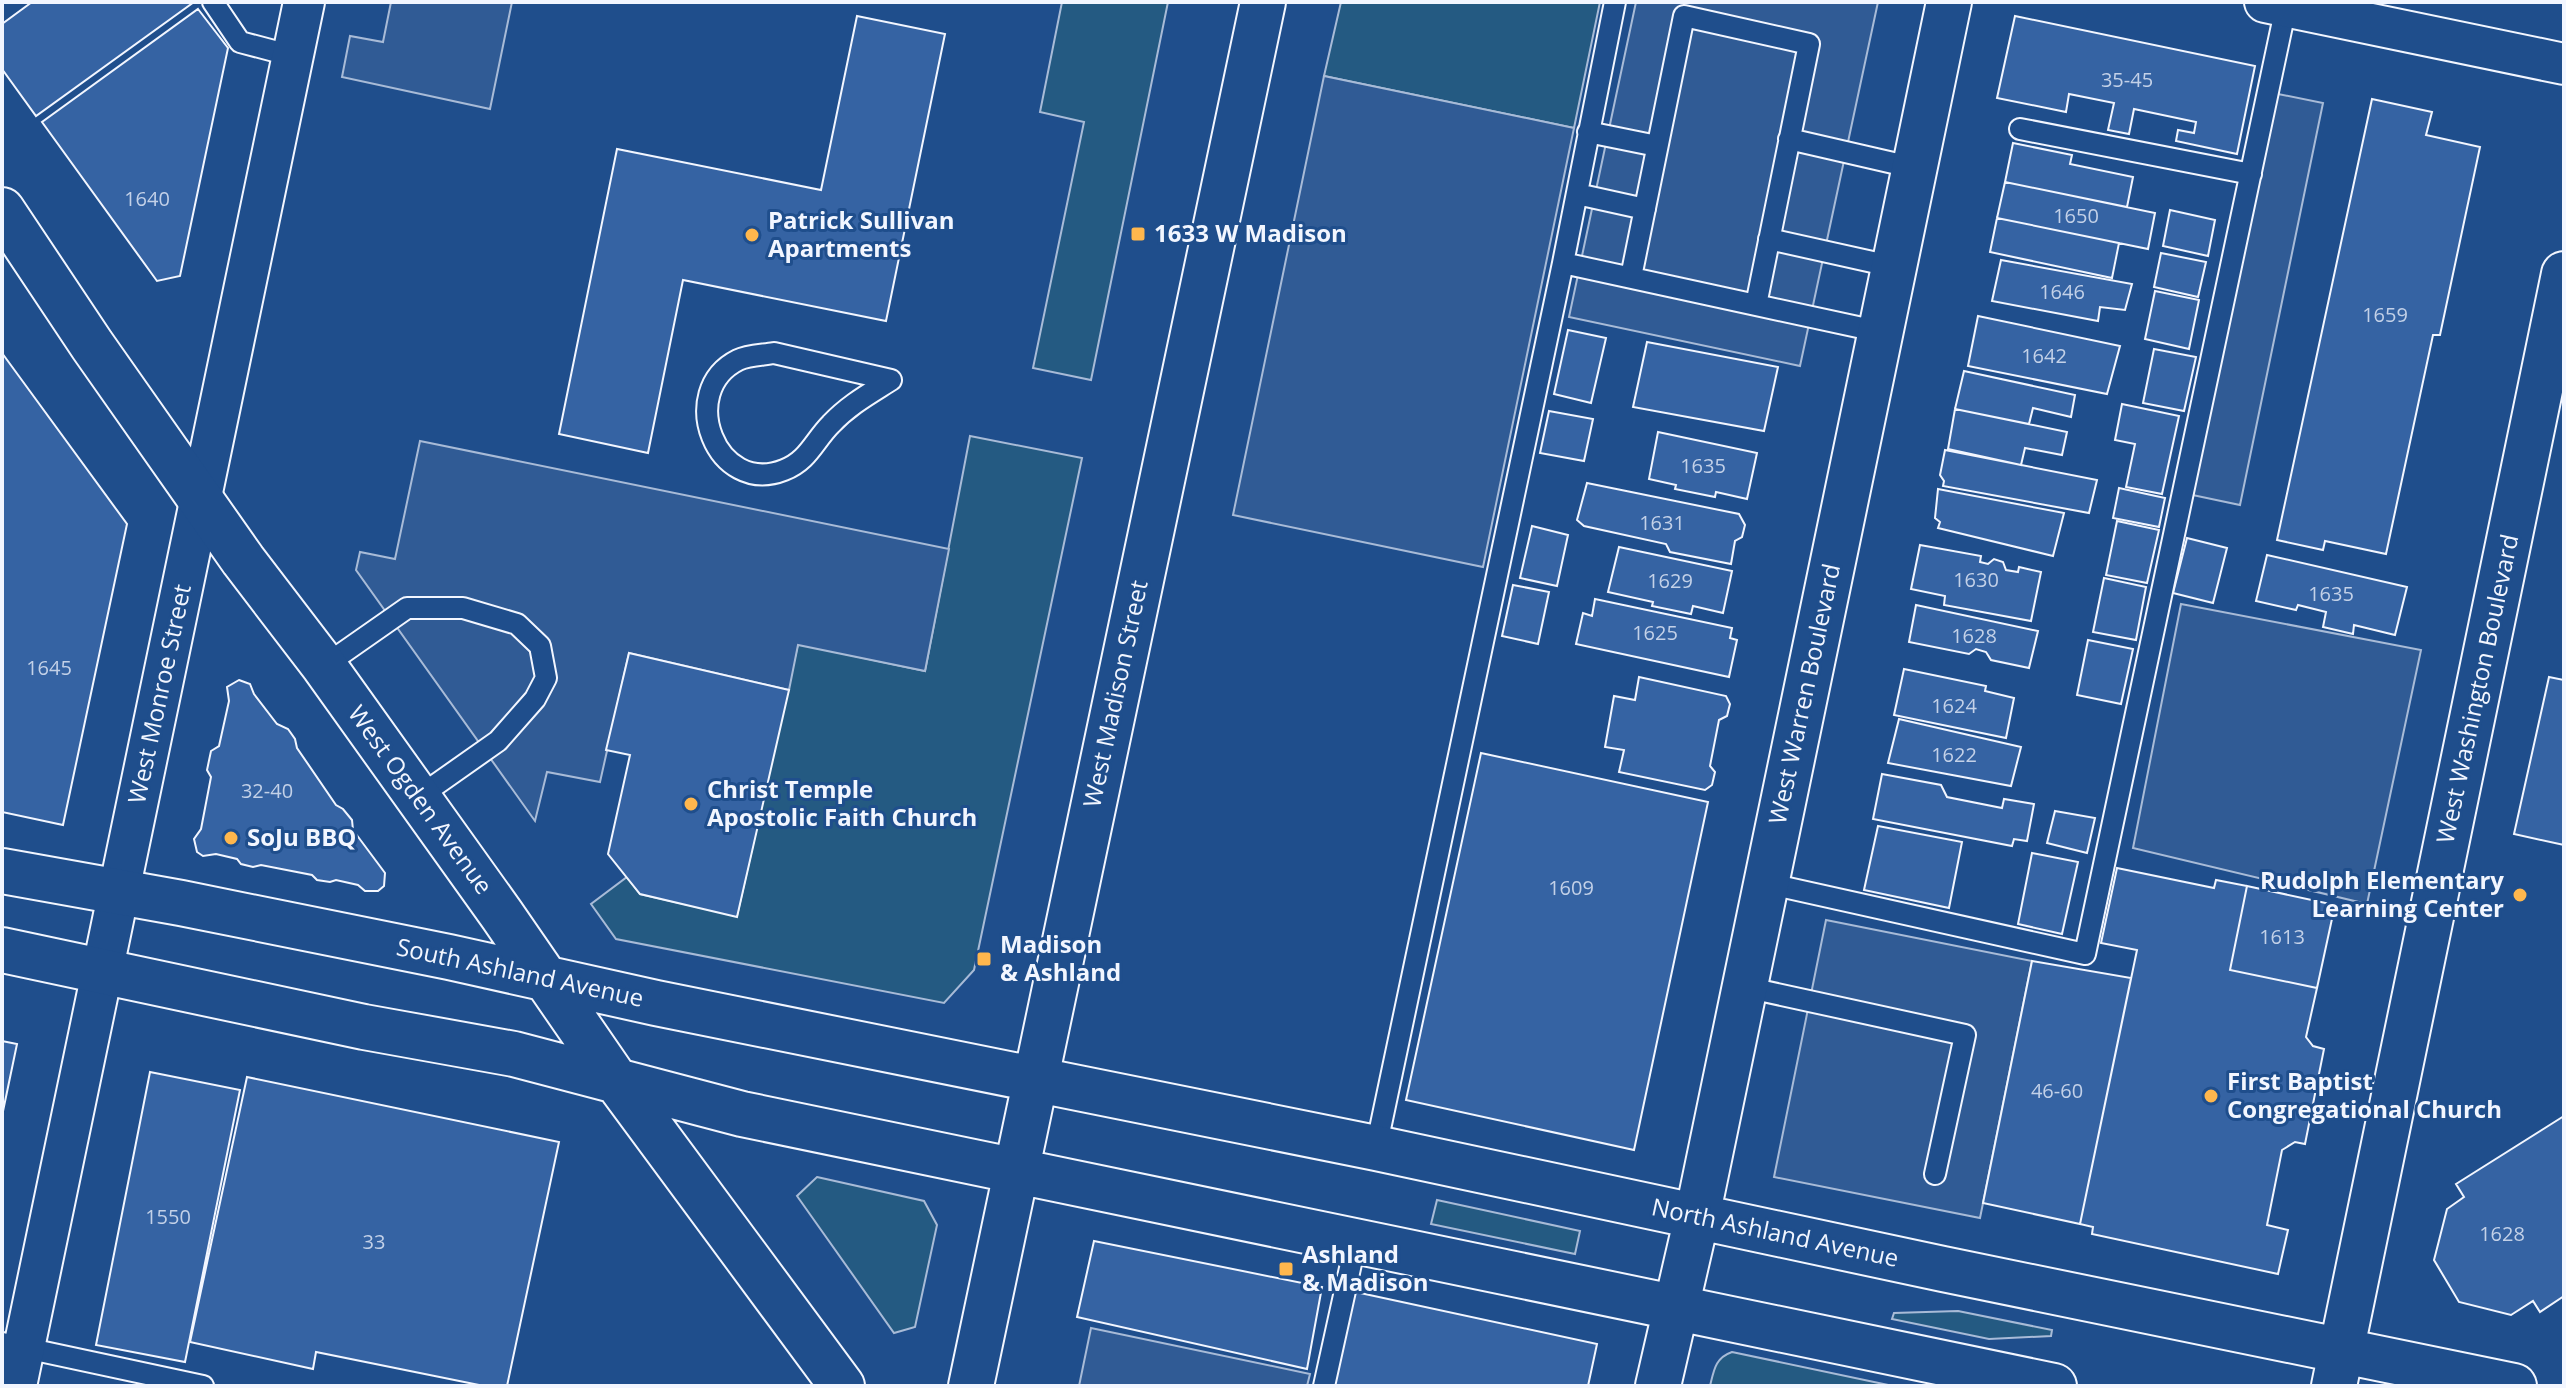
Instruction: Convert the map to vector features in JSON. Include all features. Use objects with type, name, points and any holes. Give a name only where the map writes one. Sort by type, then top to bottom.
[{"type":"main road","name":"West Madison Street","points":[[971,1386],[1263,2]]},
{"type":"main road","name":"West Warren Boulevard","points":[[1658,1386],[1697,1217],[1949,2]]},
{"type":"main road","name":"West Ogden Avenue","points":[[2,210],[92,345],[243,560],[324,666],[615,1079],[842,1386]]},
{"type":"main road","name":"West Washington Boulevard","points":[[2337,1368],[2564,274]]},
{"type":"main road","name":"South Ashland Avenue","points":[[2,871],[449,957],[1036,1080]]},
{"type":"main road","points":[[2,950],[364,1027],[514,1054],[742,1114],[2054,1386]]},
{"type":"main road","name":"North Ashland Avenue","points":[[1036,1080],[1376,1148],[1697,1217],[2337,1368],[2514,1386]]},
{"type":"street","name":"West Monroe Street","points":[[14,1359],[103,972],[304,2]]},
{"type":"street","points":[[2279,3],[2564,64]]},
{"type":"lane","points":[[213,2],[240,42],[293,56]]},
{"type":"lane","points":[[1376,1148],[1615,2]]},
{"type":"lane","points":[[1766,883],[2085,954],[2251,174],[2279,3]]},
{"type":"lane","points":[[1631,277],[1684,16],[1809,44],[1756,305]]},
{"type":"lane","points":[[2020,129],[2251,174]]},
{"type":"lane","points":[[1588,132],[1657,146]]},
{"type":"lane","points":[[1789,139],[1915,168]]},
{"type":"lane","points":[[1577,194],[1645,209]]},
{"type":"lane","points":[[1769,239],[1895,267]]},
{"type":"lane","points":[[1563,263],[1881,332]]},
{"type":"lane","points":[[774,353],[891,380],[850,405],[828,426],[799,464],[780,472],[756,474],[734,466],[718,451],[708,428],[707,402],[716,377],[739,359],[774,353]]},
{"type":"lane","points":[[324,666],[407,608],[463,608],[517,624],[540,646],[546,678],[535,699],[498,741],[417,798]]},
{"type":"lane","points":[[1745,987],[1965,1035],[1935,1174]]},
{"type":"lane","points":[[1324,1386],[1356,1241]]},
{"type":"lane","points":[[14,1359],[203,1386]]},
{"type":"shaded area","points":[[391,2],[512,2],[490,109],[342,77],[350,36],[383,42]]},
{"type":"shaded area","points":[[1062,2],[1168,2],[1091,380],[1033,368],[1084,122],[1040,112]]},
{"type":"shaded area","points":[[1341,2],[1600,2],[1574,128],[1324,76]]},
{"type":"shaded area","points":[[1636,2],[1878,2],[1800,366],[1569,317]]},
{"type":"shaded area","points":[[1324,76],[1574,128],[1483,567],[1233,515]]},
{"type":"shaded area","points":[[2268,92],[2323,103],[2240,505],[2183,493]]},
{"type":"shaded area","points":[[970,436],[1082,458],[974,970],[944,1003],[616,939],[591,904],[627,877],[640,894],[737,916],[798,644],[925,671]]},
{"type":"shaded area","points":[[420,441],[949,549],[925,671],[798,645],[789,690],[629,653],[600,782],[547,772],[535,821],[356,570],[360,552],[395,559]]},
{"type":"shaded area","points":[[2181,604],[2421,650],[2367,904],[2133,848]]},
{"type":"shaded area","points":[[1826,920],[2032,961],[1980,1218],[1774,1177]]},
{"type":"shaded area","points":[[817,1177],[924,1201],[937,1225],[915,1327],[894,1333],[797,1196]]},
{"type":"shaded area","points":[[1437,1200],[1580,1231],[1575,1254],[1431,1224]]},
{"type":"shaded area","points":[[1958,1311],[2052,1330],[2051,1336],[1989,1339],[1892,1319],[1894,1313]]},
{"type":"shaded area","points":[[1091,1328],[1310,1374],[1307,1386],[1079,1386]]},
{"type":"shaded area","points":[[1732,1352],[1893,1386],[1710,1386],[1719,1361]]},
{"type":"building","points":[[32,2],[194,2],[36,116],[2,69],[2,24]]},
{"type":"building","points":[[198,9],[228,48],[180,276],[157,281],[42,122]]},
{"type":"building","name":"Patrick Sullivan Apartments","points":[[857,16],[945,34],[886,321],[683,280],[648,453],[559,434],[617,149],[821,190]]},
{"type":"building","points":[[2015,16],[2255,66],[2237,154],[2176,141],[2178,130],[2194,133],[2196,122],[2134,109],[2129,134],[2108,130],[2114,103],[2069,94],[2066,112],[1997,98]]},
{"type":"building","points":[[2372,99],[2432,112],[2426,135],[2480,147],[2440,335],[2433,335],[2386,554],[2325,541],[2323,550],[2277,540]]},
{"type":"building","points":[[2013,143],[2072,155],[2070,164],[2133,177],[2127,207],[2005,182]]},
{"type":"building","points":[[2005,182],[2155,213],[2148,249],[1997,218]]},
{"type":"building","points":[[2170,210],[2215,220],[2208,256],[2163,246]]},
{"type":"building","points":[[1997,218],[2119,243],[2112,278],[1990,252]]},
{"type":"building","points":[[2161,253],[2206,262],[2198,297],[2154,287]]},
{"type":"building","points":[[2001,260],[2132,284],[2125,310],[2100,307],[2098,321],[1992,301]]},
{"type":"building","points":[[2155,291],[2199,300],[2189,349],[2145,339]]},
{"type":"building","points":[[1978,316],[2120,346],[2107,394],[1968,366]]},
{"type":"building","points":[[1568,330],[1606,338],[1591,403],[1554,394]]},
{"type":"building","points":[[1647,342],[1778,367],[1764,431],[1633,407]]},
{"type":"building","points":[[2154,349],[2196,357],[2184,411],[2143,403]]},
{"type":"building","points":[[2,353],[127,524],[63,825],[2,812]]},
{"type":"building","points":[[1964,371],[2075,395],[2071,417],[2033,408],[2029,424],[1955,409]]},
{"type":"building","points":[[2122,404],[2179,416],[2162,494],[2126,487],[2135,444],[2115,440]]},
{"type":"building","points":[[1955,409],[2067,432],[2062,455],[2025,448],[2021,465],[1948,449]]},
{"type":"building","points":[[1549,411],[1593,419],[1584,461],[1540,453]]},
{"type":"building","points":[[1658,432],[1757,453],[1747,499],[1716,492],[1715,497],[1675,489],[1676,485],[1649,479]]},
{"type":"building","points":[[1945,450],[2097,480],[2089,513],[1943,486],[1940,475]]},
{"type":"building","points":[[1587,483],[1739,514],[1745,525],[1742,537],[1735,541],[1731,564],[1670,552],[1666,544],[1584,526],[1577,520]]},
{"type":"building","points":[[2119,488],[2165,498],[2159,527],[2113,518]]},
{"type":"building","points":[[1938,489],[2064,513],[2053,556],[1938,528],[1940,522],[1935,518]]},
{"type":"building","points":[[2117,521],[2159,530],[2147,583],[2106,575]]},
{"type":"building","points":[[1532,526],[1568,535],[1557,586],[1520,578]]},
{"type":"building","points":[[2187,538],[2227,548],[2213,603],[2173,593]]},
{"type":"building","points":[[1920,545],[1981,556],[1980,562],[1988,564],[1994,559],[2003,562],[2006,570],[2018,572],[2019,567],[2041,572],[2031,621],[1944,605],[1945,596],[1911,589]]},
{"type":"building","points":[[1619,547],[1732,571],[1723,613],[1693,606],[1691,614],[1608,592]]},
{"type":"building","points":[[2267,555],[2407,587],[2395,635],[2354,625],[2353,634],[2323,627],[2326,612],[2298,605],[2296,610],[2256,601]]},
{"type":"building","points":[[2104,578],[2146,587],[2136,640],[2093,632]]},
{"type":"building","points":[[1513,585],[1549,592],[1538,644],[1502,636]]},
{"type":"building","points":[[1595,599],[1732,628],[1730,638],[1737,640],[1729,677],[1576,644],[1583,613],[1592,616]]},
{"type":"building","points":[[1916,605],[2038,631],[2029,668],[1991,660],[1986,652],[1976,649],[1969,654],[1909,642]]},
{"type":"building","points":[[2088,640],[2133,649],[2121,704],[2077,695]]},
{"type":"building","name":"Christ Temple Apostolic Faith Church","points":[[629,653],[789,690],[737,917],[640,894],[608,854],[630,755],[606,750]]},
{"type":"building","points":[[1904,669],[1986,686],[1985,691],[2014,698],[2006,738],[1894,715]]},
{"type":"building","points":[[1639,677],[1726,696],[1730,704],[1727,716],[1719,720],[1710,766],[1715,772],[1712,785],[1705,790],[1619,772],[1624,750],[1605,747],[1614,696],[1635,700]]},
{"type":"building","points":[[2549,677],[2564,680],[2564,845],[2514,834]]},
{"type":"building","points":[[239,680],[250,684],[277,724],[288,729],[297,748],[336,805],[352,820],[353,830],[385,873],[384,886],[378,891],[365,891],[358,885],[317,880],[312,875],[261,865],[253,867],[241,864],[237,859],[216,854],[203,856],[197,852],[194,839],[201,829],[211,777],[207,770],[211,751],[219,746],[229,701],[227,687]]},
{"type":"building","points":[[1899,719],[2021,747],[2011,786],[1888,763]]},
{"type":"building","points":[[1481,753],[1708,802],[1634,1150],[1406,1100]]},
{"type":"building","points":[[1882,774],[1941,785],[1947,797],[2002,808],[2004,799],[2034,804],[2027,841],[2014,839],[2012,846],[1873,819]]},
{"type":"building","points":[[2055,811],[2095,818],[2087,853],[2047,843]]},
{"type":"building","points":[[1878,826],[1962,842],[1949,908],[1864,890]]},
{"type":"building","points":[[2032,853],[2078,862],[2062,934],[2018,924]]},
{"type":"building","name":"First Baptist Congregational Church","points":[[2117,868],[2214,888],[2216,880],[2247,886],[2230,970],[2317,988],[2306,1037],[2313,1046],[2324,1049],[2305,1144],[2295,1142],[2282,1150],[2267,1225],[2288,1230],[2278,1274],[2092,1234],[2093,1227],[2080,1224],[2137,950],[2101,943]]},
{"type":"building","points":[[2247,886],[2335,905],[2317,988],[2230,970]]},
{"type":"building","points":[[2032,961],[2131,978],[2080,1224],[1983,1203]]},
{"type":"building","points":[[2,1041],[17,1044],[2,1116]]},
{"type":"building","points":[[150,1072],[240,1090],[185,1362],[96,1345]]},
{"type":"building","points":[[247,1077],[559,1142],[507,1386],[484,1386],[316,1352],[313,1369],[190,1342]]},
{"type":"building","points":[[2564,1116],[2564,1296],[2540,1312],[2533,1301],[2511,1315],[2459,1302],[2434,1260],[2447,1209],[2464,1197],[2456,1184]]},
{"type":"building","points":[[1094,1241],[1322,1287],[1307,1369],[1077,1317]]},
{"type":"building","points":[[1351,1291],[1597,1344],[1588,1386],[1330,1386]]},
{"type":"place","name":"1633 W Madison","points":[[1138,234]]},
{"type":"place","name":"Patrick Sullivan Apartments","points":[[752,235]]},
{"type":"place","name":"Christ Temple Apostolic Faith Church","points":[[691,804]]},
{"type":"place","name":"SoJu BBQ","points":[[231,838]]},
{"type":"place","name":"Rudolph Elementary Learning Center","points":[[2520,895]]},
{"type":"place","name":"Madison & Ashland","points":[[984,959]]},
{"type":"place","name":"First Baptist Congregational Church","points":[[2211,1096]]},
{"type":"place","name":"Ashland & Madison","points":[[1286,1269]]}]
